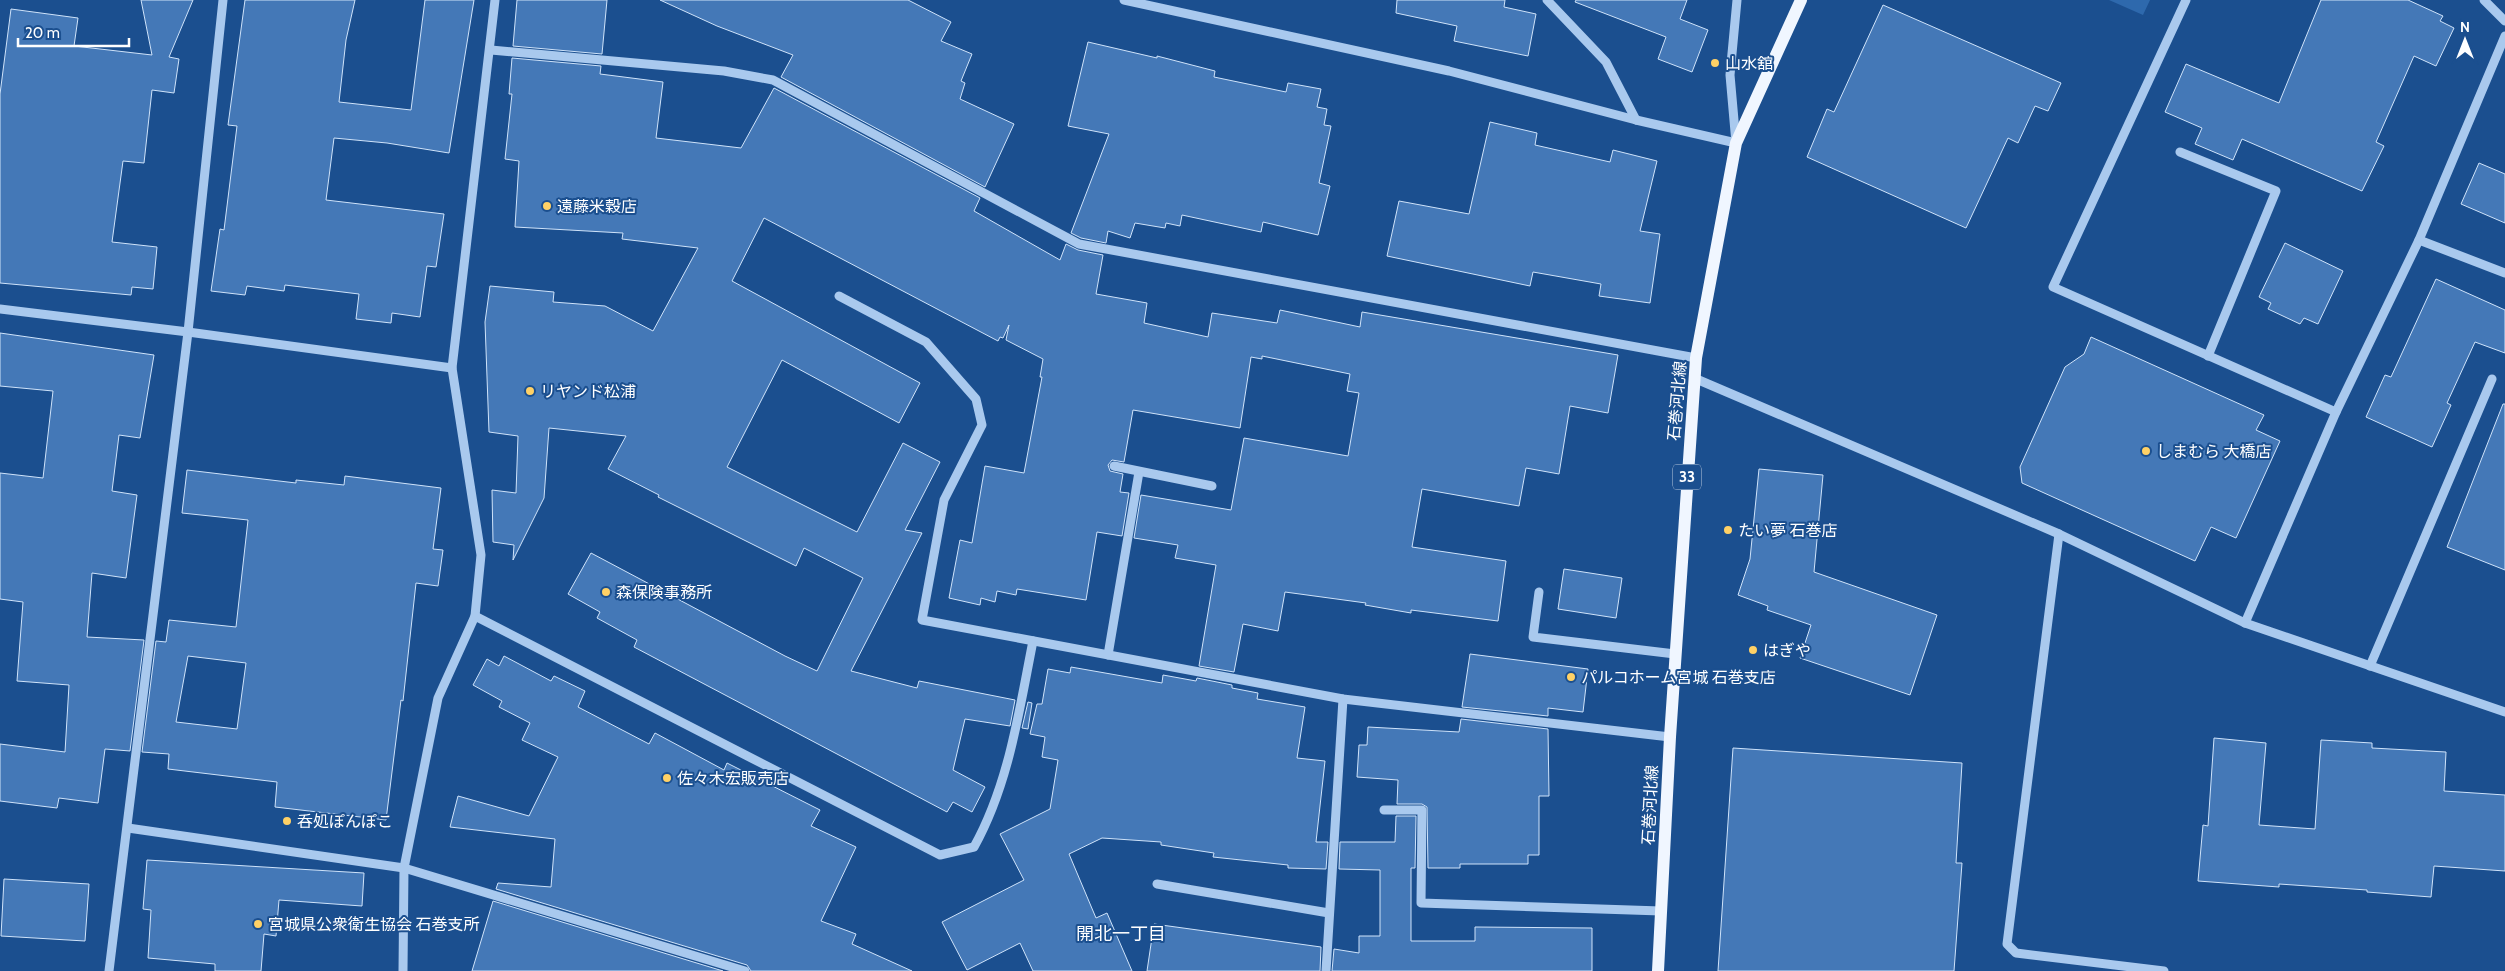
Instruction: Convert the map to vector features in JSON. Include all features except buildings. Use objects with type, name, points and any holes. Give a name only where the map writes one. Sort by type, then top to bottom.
[{"type":"main road","name":"石巻河北線","points":[[1658,971],[1675,654],[1696,358],[1736,143],[1801,0]]},
{"type":"street","points":[[109,971],[188,332],[223,0]]},
{"type":"street","points":[[403,971],[404,868],[438,698],[476,616],[481,555],[452,368],[495,0]]},
{"type":"street","points":[[1124,0],[1449,71],[1636,120],[1736,143],[1730,75],[1737,0]]},
{"type":"street","points":[[1547,0],[1606,62],[1636,120]]},
{"type":"street","points":[[2186,0],[2053,287],[2336,412]]},
{"type":"street","points":[[2484,0],[2505,21]]},
{"type":"street","points":[[2245,623],[2336,412],[2419,240],[2505,36]]},
{"type":"street","points":[[490,50],[724,72],[773,80],[1079,244],[1696,358]]},
{"type":"street","points":[[2180,152],[2276,191],[2208,356]]},
{"type":"street","points":[[2419,240],[2505,273]]},
{"type":"street","points":[[839,296],[926,342],[976,399],[982,425],[944,500],[922,620],[1343,699],[1670,737]]},
{"type":"street","points":[[0,309],[188,332],[452,368]]},
{"type":"street","points":[[1694,378],[2059,534],[2245,623],[2505,712]]},
{"type":"street","points":[[2370,666],[2492,379]]},
{"type":"street","points":[[1114,466],[1212,486]]},
{"type":"street","points":[[1108,655],[1140,472]]},
{"type":"street","points":[[2059,534],[2007,944],[2016,953],[2164,971]]},
{"type":"street","points":[[1539,592],[1534,637],[1675,654]]},
{"type":"street","points":[[476,616],[940,854],[974,846],[985,827],[1010,756],[1033,641]]},
{"type":"street","points":[[1326,971],[1343,699]]},
{"type":"street","points":[[1384,810],[1422,810],[1421,903],[1661,912]]},
{"type":"street","points":[[128,828],[404,868],[745,971]]},
{"type":"street","points":[[1158,884],[1329,913]]},
{"type":"shaded area","points":[[2109,0],[2150,0],[2143,15]]},
{"type":"place","name":"山水舘","points":[[1715,63]]},
{"type":"place","name":"遠藤米穀店","points":[[547,206]]},
{"type":"place","name":"リヤンド松浦","points":[[530,391]]},
{"type":"place","name":"しまむら 大橋店","points":[[2146,451]]},
{"type":"place","name":"たい夢 石巻店","points":[[1728,530]]},
{"type":"place","name":"森保険事務所","points":[[606,592]]},
{"type":"place","name":"はぎや","points":[[1753,650]]},
{"type":"place","name":"パルコホーム宮城 石巻支店","points":[[1571,677]]},
{"type":"place","name":"佐々木宏販売店","points":[[667,778]]},
{"type":"place","name":"呑処ぽんぽこ","points":[[287,821]]},
{"type":"place","name":"宮城県公衆衛生協会 石巻支所","points":[[258,924]]},
{"type":"district","name":"開北一丁目","points":[[1121,934]]}]
